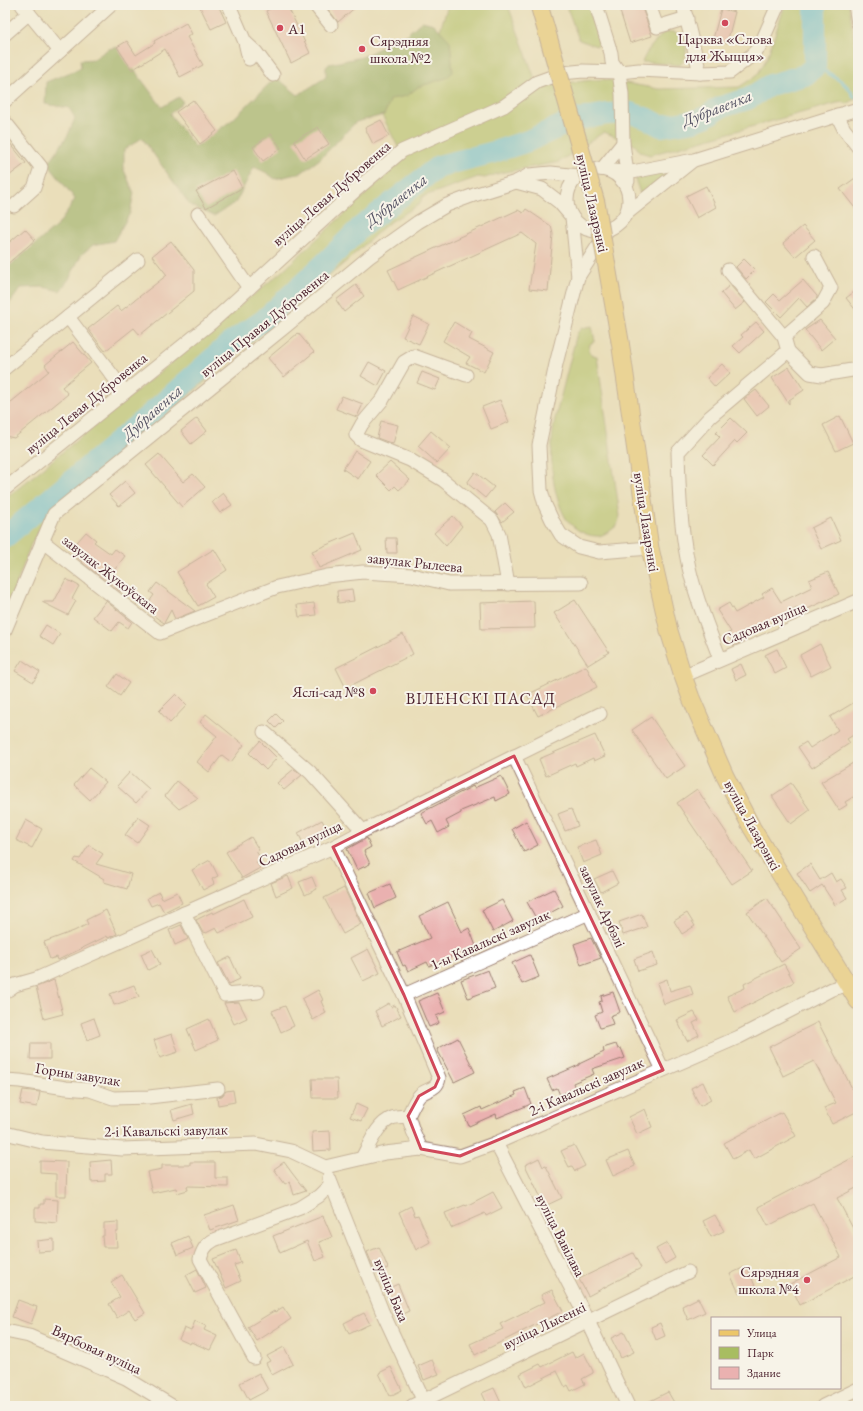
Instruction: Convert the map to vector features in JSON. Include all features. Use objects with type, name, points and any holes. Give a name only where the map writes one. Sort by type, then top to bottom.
[{"type":"main road","name":"вуліца Лазарэнкі","points":[[539,5],[596,203],[620,341],[650,548],[669,631],[683,676],[725,776],[752,828],[853,983],[858,1001]]},
{"type":"street","points":[[229,5],[245,42],[249,59]]},
{"type":"street","points":[[315,5],[331,25]]},
{"type":"street","points":[[596,5],[611,53],[612,62],[619,72],[622,97],[623,143],[628,173],[630,202],[626,214]]},
{"type":"street","points":[[649,5],[657,27],[687,18]]},
{"type":"street","points":[[683,5],[700,74]]},
{"type":"street","name":"вуліца Левая Дубровенка","points":[[5,489],[211,322],[357,189],[402,151],[504,106],[537,82],[562,73],[583,71],[619,72],[639,70],[700,74],[730,72],[752,55],[760,46],[778,5]]},
{"type":"street","points":[[855,5],[858,22]]},
{"type":"street","points":[[5,101],[107,6]]},
{"type":"street","points":[[5,34],[25,8],[60,51]]},
{"type":"street","points":[[245,42],[256,52],[273,75]]},
{"type":"street","name":"вуліца Правая Дубровенка","points":[[5,630],[54,514],[268,341],[369,257],[418,222],[447,206],[474,195],[516,182],[529,175],[551,172],[578,176],[587,171],[602,169],[628,173],[694,160],[858,109]]},
{"type":"street","points":[[837,115],[844,129],[858,147]]},
{"type":"street","points":[[5,122],[41,167],[34,188],[14,206]]},
{"type":"street","points":[[623,143],[602,169],[615,173],[623,181],[629,192]]},
{"type":"street","name":"вуліца Правая Дубровенка","points":[[608,229],[617,225],[626,214],[694,160]]},
{"type":"street","points":[[578,176],[569,189],[567,202],[572,217],[578,277]]},
{"type":"street","points":[[516,182],[542,189],[559,202],[582,226],[589,230],[601,231],[608,229]]},
{"type":"street","points":[[198,214],[248,288]]},
{"type":"street","points":[[608,229],[578,277],[556,364],[539,445],[541,490],[545,505],[561,535],[578,547],[599,552],[650,548]]},
{"type":"street","points":[[784,337],[823,303],[831,288],[814,256]]},
{"type":"street","points":[[5,368],[138,260]]},
{"type":"street","points":[[728,270],[784,337],[788,351],[810,373],[822,376],[858,369]]},
{"type":"street","points":[[68,317],[124,392]]},
{"type":"street","points":[[720,659],[703,613],[687,559],[679,480],[678,452],[710,417],[788,351]]},
{"type":"street","points":[[466,375],[414,356],[404,362],[383,399],[362,424],[356,435],[361,440],[410,460],[443,480],[492,520],[499,534],[508,584]]},
{"type":"street","name":"завулак Жукоўскага","points":[[42,541],[160,633]]},
{"type":"street","name":"завулак Рылеева","points":[[160,633],[277,587],[327,576],[363,572],[412,575],[449,584],[581,583]]},
{"type":"street","name":"Садовая вуліца","points":[[683,676],[858,601]]},
{"type":"street","name":"Садовая вуліца","points":[[8,990],[15,985],[36,979],[333,848],[363,831],[600,714]]},
{"type":"street","points":[[264,732],[310,772],[363,831]]},
{"type":"street","name":"завулак Арбэлі","points":[[514,756],[663,1070]]},
{"type":"street","points":[[333,848],[404,995],[438,1078],[438,1083],[435,1087],[419,1096],[408,1116],[421,1149]]},
{"type":"street","points":[[184,913],[225,995],[258,992]]},
{"type":"street","name":"1-ы Кавальскі завулак","points":[[404,995],[589,913]]},
{"type":"street","name":"2-і Кавальскі завулак","points":[[5,1133],[42,1142],[122,1149],[256,1144],[291,1152],[325,1167],[385,1152],[421,1149],[460,1156],[496,1143],[739,1037],[832,989],[853,983]]},
{"type":"street","name":"Горны завулак","points":[[5,1080],[90,1090],[113,1098],[218,1089]]},
{"type":"street","points":[[362,1158],[376,1133],[384,1123],[393,1118],[408,1116]]},
{"type":"street","name":"вуліца Вавілава","points":[[496,1143],[588,1321],[628,1406]]},
{"type":"street","points":[[254,1358],[200,1260],[202,1251],[207,1244],[214,1240],[300,1208],[319,1196],[331,1184],[325,1167]]},
{"type":"street","name":"вуліца Баха","points":[[331,1184],[421,1404]]},
{"type":"street","name":"вуліца Лысенкі","points":[[421,1404],[688,1272]]},
{"type":"street","name":"Вярбовая вуліца","points":[[5,1331],[29,1336],[126,1378],[172,1406]]},
{"type":"street","points":[[823,1406],[858,1388]]},
{"type":"highlighted area","points":[[514,756],[663,1070],[460,1156],[421,1149],[408,1116],[419,1096],[435,1087],[439,1078],[404,995],[333,847]]},
{"type":"green space","points":[[448,5],[508,5],[539,90],[554,84],[603,79],[659,89],[739,87],[757,75],[767,58],[785,5],[849,5],[858,67],[858,97],[847,104],[843,102],[837,103],[650,155],[640,152],[635,145],[604,132],[559,162],[500,173],[485,178],[478,177],[422,197],[420,204],[387,224],[349,259],[211,377],[51,511],[31,544],[5,616],[5,498],[280,273],[404,159],[357,65],[439,33]]},
{"type":"green space","points":[[566,5],[593,5],[603,42],[596,46],[579,40]]},
{"type":"green space","points":[[422,21],[434,24],[450,41],[453,72],[446,78],[418,87],[407,96],[391,99],[384,115],[356,122],[320,159],[301,173],[275,179],[267,173],[254,167],[236,202],[214,216],[190,205],[142,138],[124,150],[124,170],[134,193],[130,213],[114,241],[93,245],[81,255],[69,279],[60,291],[43,287],[21,288],[5,311],[5,270],[59,224],[75,199],[48,164],[68,135],[75,118],[69,108],[45,104],[46,82],[81,68],[80,60],[94,59],[108,49],[117,47],[162,107],[179,97],[183,102],[170,114],[195,147],[232,120],[276,77],[298,95],[326,77],[326,67],[329,64],[362,57],[407,34]]},
{"type":"green space","points":[[664,32],[676,32],[681,36],[686,49],[683,62],[680,65],[642,62],[648,50]]},
{"type":"green space","points":[[677,168],[642,199],[635,179]]},
{"type":"green space","points":[[592,326],[595,341],[590,344],[589,351],[592,355],[597,356],[620,516],[616,526],[607,533],[598,536],[591,536],[577,530],[566,519],[559,504],[553,480],[552,468],[552,443],[555,419],[577,333],[582,328]]},
{"type":"building","points":[[199,5],[218,5],[226,22],[211,29]]},
{"type":"building","points":[[277,5],[287,5],[310,53],[291,63],[266,11]]},
{"type":"building","points":[[325,5],[358,5],[338,22]]},
{"type":"building","points":[[618,5],[641,5],[652,36],[630,43]]},
{"type":"building","name":"Царква «Слова для Жыцця»","points":[[721,9],[735,12],[727,43],[713,39]]},
{"type":"building","points":[[186,23],[192,34],[187,37],[203,65],[180,77],[165,49],[132,70],[117,47],[127,41],[136,55],[155,43],[154,41]]},
{"type":"building","points":[[193,100],[217,131],[200,144],[176,112]]},
{"type":"building","points":[[381,120],[389,136],[373,144],[365,128]]},
{"type":"building","points":[[318,127],[329,144],[305,159],[294,141]]},
{"type":"building","points":[[271,134],[281,148],[263,161],[253,147]]},
{"type":"building","points":[[5,137],[26,163],[5,179]]},
{"type":"building","points":[[233,171],[242,188],[206,208],[196,191]]},
{"type":"building","points":[[858,176],[858,212],[840,189]]},
{"type":"building","points":[[706,186],[716,207],[697,218],[686,196]]},
{"type":"building","points":[[526,209],[551,226],[553,234],[548,291],[529,289],[536,244],[522,233],[398,290],[388,270],[518,210],[523,213]]},
{"type":"building","points":[[803,226],[815,240],[795,257],[783,243]]},
{"type":"building","points":[[25,229],[35,240],[5,266],[5,246]]},
{"type":"building","points":[[171,241],[194,270],[194,291],[140,335],[134,328],[105,351],[88,329],[117,306],[121,311],[167,275],[152,256]]},
{"type":"building","points":[[744,259],[755,270],[746,279],[736,267]]},
{"type":"building","points":[[803,280],[817,296],[817,298],[807,307],[799,298],[781,317],[766,302],[774,294],[780,300]]},
{"type":"building","points":[[356,285],[364,296],[344,312],[336,300]]},
{"type":"building","points":[[730,285],[745,302],[735,310],[721,293]]},
{"type":"building","points":[[858,289],[858,313],[846,298]]},
{"type":"building","points":[[413,316],[429,324],[419,344],[403,337]]},
{"type":"building","points":[[820,320],[835,338],[821,350],[805,330]]},
{"type":"building","points":[[454,322],[472,333],[469,339],[494,352],[484,372],[466,363],[470,357],[443,341]]},
{"type":"building","points":[[756,322],[764,331],[740,353],[733,346],[743,337],[741,335]]},
{"type":"building","points":[[298,333],[314,352],[284,377],[268,358]]},
{"type":"building","points":[[73,342],[91,363],[62,387],[68,394],[14,438],[5,436],[5,407],[49,371],[45,365]]},
{"type":"building","points":[[369,362],[386,371],[378,386],[361,376]]},
{"type":"building","points":[[722,364],[730,373],[715,387],[707,378]]},
{"type":"building","points":[[789,367],[804,390],[789,400],[789,404],[772,378]]},
{"type":"building","points":[[422,372],[440,379],[435,390],[417,383]]},
{"type":"building","points":[[756,390],[769,406],[757,416],[744,399]]},
{"type":"building","points":[[342,396],[363,404],[357,417],[336,409]]},
{"type":"building","points":[[500,400],[509,422],[491,429],[482,407]]},
{"type":"building","points":[[840,416],[853,443],[836,451],[823,425]]},
{"type":"building","points":[[197,418],[207,431],[191,444],[181,431]]},
{"type":"building","points":[[731,418],[747,433],[737,443],[735,441],[713,465],[703,455],[720,437],[716,433]]},
{"type":"building","points":[[381,421],[398,425],[393,444],[377,438]]},
{"type":"building","points":[[431,431],[451,448],[437,463],[418,446]]},
{"type":"building","points":[[355,451],[370,461],[358,479],[343,469]]},
{"type":"building","points":[[159,454],[183,482],[193,474],[205,487],[182,507],[146,465]]},
{"type":"building","points":[[390,462],[410,480],[399,490],[395,486],[391,490],[376,475]]},
{"type":"building","points":[[475,472],[494,487],[485,498],[467,483]]},
{"type":"building","points":[[125,481],[135,493],[119,506],[109,495]]},
{"type":"building","points":[[223,493],[232,505],[220,513],[212,502]]},
{"type":"building","points":[[505,503],[514,512],[502,522],[495,512]]},
{"type":"building","points":[[453,516],[462,526],[446,546],[434,533]]},
{"type":"building","points":[[831,518],[841,540],[821,549],[811,528]]},
{"type":"building","points":[[86,532],[96,540],[94,542],[111,554],[115,549],[125,556],[112,573],[127,585],[121,592],[85,565],[70,550]]},
{"type":"building","points":[[355,533],[362,550],[319,568],[312,551]]},
{"type":"building","points":[[386,538],[396,538],[397,553],[387,553]]},
{"type":"building","points":[[214,549],[227,570],[206,584],[214,597],[198,606],[177,572]]},
{"type":"building","points":[[828,572],[839,594],[799,613],[797,608],[745,636],[747,639],[734,646],[727,634],[731,632],[717,610],[729,603],[735,613],[764,597],[762,594],[772,588],[781,602],[812,587],[809,580]]},
{"type":"building","points":[[66,579],[79,586],[72,599],[76,601],[68,615],[42,602],[54,602]]},
{"type":"building","points":[[157,583],[195,611],[175,619],[171,610],[164,623],[144,609],[154,595],[150,592]]},
{"type":"building","points":[[352,589],[354,601],[338,603],[337,591]]},
{"type":"building","points":[[575,600],[609,652],[588,665],[554,613]]},
{"type":"building","points":[[106,601],[132,622],[128,628],[119,622],[112,631],[93,617]]},
{"type":"building","points":[[534,601],[535,628],[481,629],[480,603]]},
{"type":"building","points":[[314,603],[316,615],[299,617],[297,605]]},
{"type":"building","points":[[46,625],[60,634],[53,645],[39,636]]},
{"type":"building","points":[[403,634],[413,654],[346,688],[336,668]]},
{"type":"building","points":[[820,644],[831,666],[811,676],[800,655]]},
{"type":"building","points":[[777,649],[786,668],[775,674],[765,655]]},
{"type":"building","points":[[22,660],[40,672],[33,682],[15,671]]},
{"type":"building","points":[[741,664],[746,675],[736,680],[731,669]]},
{"type":"building","points":[[586,666],[597,687],[538,716],[527,695]]},
{"type":"building","points":[[117,674],[129,683],[120,696],[108,687]]},
{"type":"building","points":[[176,694],[187,705],[170,723],[159,711]]},
{"type":"building","points":[[858,700],[858,732],[847,739],[850,743],[812,768],[798,747],[806,742],[810,748],[838,730],[830,717]]},
{"type":"building","points":[[206,714],[244,745],[231,762],[222,755],[209,772],[197,762],[217,736],[200,722]]},
{"type":"building","points":[[276,714],[283,721],[276,728],[269,721]]},
{"type":"building","points":[[651,717],[685,766],[666,779],[632,730]]},
{"type":"building","points":[[595,735],[605,756],[594,761],[593,758],[576,766],[575,763],[546,776],[539,759]]},
{"type":"building","points":[[260,741],[277,758],[266,770],[249,753]]},
{"type":"building","points":[[858,760],[858,794],[845,802],[847,805],[839,810],[821,782]]},
{"type":"building","points":[[89,768],[106,782],[90,800],[74,785]]},
{"type":"building","points":[[294,769],[302,775],[284,790],[277,783]]},
{"type":"building","points":[[130,772],[149,789],[136,803],[117,786]]},
{"type":"building","points":[[501,776],[510,794],[496,801],[495,797],[461,811],[461,813],[446,821],[449,827],[438,833],[432,821],[427,824],[421,813],[473,786],[474,788]]},
{"type":"building","points":[[177,781],[198,798],[179,809],[165,796]]},
{"type":"building","points":[[791,783],[810,810],[791,824],[772,796]]},
{"type":"building","points":[[697,789],[752,871],[732,884],[677,803]]},
{"type":"building","points":[[571,809],[578,826],[565,831],[558,814]]},
{"type":"building","points":[[138,817],[150,825],[137,843],[125,835]]},
{"type":"building","points":[[26,820],[42,829],[32,848],[16,840]]},
{"type":"building","points":[[322,820],[330,835],[313,844],[310,839],[303,843],[298,833]]},
{"type":"building","points":[[526,821],[538,845],[524,852],[512,829]]},
{"type":"building","points":[[251,837],[259,850],[256,851],[261,859],[256,862],[260,868],[242,878],[226,852]]},
{"type":"building","points":[[367,838],[371,847],[364,851],[370,864],[357,870],[347,849]]},
{"type":"building","points":[[596,840],[602,855],[583,863],[577,847]]},
{"type":"building","points":[[89,845],[103,854],[96,864],[131,874],[127,889],[104,882],[104,879],[74,861],[76,858],[80,859]]},
{"type":"building","points":[[210,860],[218,876],[212,879],[214,884],[203,890],[192,870]]},
{"type":"building","points":[[810,864],[820,880],[831,873],[836,882],[841,879],[847,888],[842,890],[847,898],[835,905],[822,885],[810,893],[797,873]]},
{"type":"building","points":[[612,871],[618,883],[601,892],[594,879]]},
{"type":"building","points":[[288,876],[293,888],[276,896],[271,883]]},
{"type":"building","points":[[312,877],[317,889],[305,895],[299,882]]},
{"type":"building","points":[[390,884],[396,898],[375,908],[369,893]]},
{"type":"building","points":[[344,888],[361,924],[343,934],[324,898]]},
{"type":"building","points":[[554,889],[563,906],[537,920],[527,902]]},
{"type":"building","points":[[159,892],[162,899],[177,892],[182,903],[164,912],[159,903],[151,906],[147,898]]},
{"type":"building","points":[[767,898],[801,949],[781,962],[747,912]]},
{"type":"building","points":[[244,899],[252,917],[219,933],[216,928],[203,933],[196,920],[212,912],[213,914]]},
{"type":"building","points":[[502,900],[513,921],[493,932],[482,910]]},
{"type":"building","points":[[448,902],[462,932],[469,928],[476,946],[429,966],[427,962],[408,971],[405,965],[403,966],[397,952],[430,938],[419,916]]},
{"type":"building","points":[[106,910],[117,934],[108,938],[107,936],[58,960],[57,957],[50,959],[44,942],[88,924],[86,920]]},
{"type":"building","points":[[687,913],[695,926],[682,934],[674,921]]},
{"type":"building","points":[[642,914],[647,927],[623,935],[619,922]]},
{"type":"building","points":[[181,925],[188,939],[175,945],[169,930]]},
{"type":"building","points":[[591,938],[601,958],[581,965],[574,944]]},
{"type":"building","points":[[152,949],[160,964],[148,970],[141,954]]},
{"type":"building","points":[[368,949],[380,973],[363,981],[351,958]]},
{"type":"building","points":[[653,952],[657,965],[638,971],[634,959]]},
{"type":"building","points":[[530,955],[539,977],[522,984],[512,963]]},
{"type":"building","points":[[230,957],[240,979],[229,984],[218,963]]},
{"type":"building","points":[[784,964],[794,982],[735,1012],[727,996],[745,988],[744,984]]},
{"type":"building","points":[[488,970],[495,988],[468,998],[461,980]]},
{"type":"building","points":[[667,979],[670,991],[690,985],[693,994],[664,1004],[657,983]]},
{"type":"building","points":[[54,980],[63,1014],[44,1019],[36,987]]},
{"type":"building","points":[[134,985],[139,997],[114,1005],[110,994]]},
{"type":"building","points":[[318,990],[323,1000],[321,1001],[326,1013],[313,1020],[302,999]]},
{"type":"building","points":[[613,992],[620,1012],[610,1016],[613,1024],[600,1028],[595,1015],[602,1012],[599,1002],[602,1001],[601,996]]},
{"type":"building","points":[[437,993],[445,1012],[436,1016],[439,1023],[429,1027],[418,1001]]},
{"type":"building","points":[[239,1002],[247,1018],[234,1024],[224,1003]]},
{"type":"building","points":[[389,1003],[391,1007],[395,1005],[401,1016],[382,1026],[375,1011]]},
{"type":"building","points":[[285,1006],[294,1026],[281,1032],[272,1011]]},
{"type":"building","points":[[694,1012],[699,1020],[693,1023],[699,1035],[687,1041],[677,1020]]},
{"type":"building","points":[[94,1018],[100,1035],[87,1040],[81,1023]]},
{"type":"building","points":[[209,1019],[218,1040],[196,1050],[187,1029]]},
{"type":"building","points":[[818,1022],[858,1100],[858,1111],[832,1124],[824,1108],[836,1103],[814,1061],[783,1076],[769,1047]]},
{"type":"building","points":[[172,1034],[178,1052],[160,1058],[154,1040]]},
{"type":"building","points":[[458,1038],[475,1072],[454,1082],[437,1049]]},
{"type":"building","points":[[31,1043],[50,1043],[50,1059],[30,1059]]},
{"type":"building","points":[[616,1044],[618,1049],[621,1048],[625,1058],[592,1069],[594,1074],[573,1083],[575,1088],[560,1095],[557,1088],[552,1090],[547,1079],[604,1052],[603,1048]]},
{"type":"building","points":[[312,1079],[337,1079],[338,1098],[313,1098]]},
{"type":"building","points":[[703,1082],[711,1100],[700,1106],[691,1088]]},
{"type":"building","points":[[525,1088],[531,1104],[497,1118],[496,1114],[469,1126],[464,1115],[481,1107],[482,1110],[516,1095],[515,1092]]},
{"type":"building","points":[[23,1090],[40,1092],[37,1107],[20,1104]]},
{"type":"building","points":[[233,1090],[235,1102],[218,1105],[217,1097],[222,1096],[226,1091]]},
{"type":"building","points":[[192,1104],[194,1114],[174,1120],[171,1110]]},
{"type":"building","points":[[356,1104],[367,1109],[361,1121],[350,1117]]},
{"type":"building","points":[[645,1109],[652,1127],[637,1134],[629,1117]]},
{"type":"building","points":[[782,1112],[796,1136],[754,1159],[749,1150],[733,1159],[724,1143]]},
{"type":"building","points":[[330,1131],[331,1150],[313,1151],[312,1132]]},
{"type":"building","points":[[574,1145],[585,1166],[575,1171],[572,1166],[569,1167],[561,1151]]},
{"type":"building","points":[[628,1151],[635,1166],[613,1176],[606,1160]]},
{"type":"building","points":[[858,1155],[858,1187],[837,1198],[858,1238],[858,1274],[800,1305],[790,1284],[841,1257],[813,1203],[768,1226],[758,1207]]},
{"type":"building","points":[[539,1158],[543,1167],[546,1166],[562,1198],[545,1206],[525,1165]]},
{"type":"building","points":[[111,1160],[112,1174],[105,1174],[105,1181],[91,1182],[90,1162]]},
{"type":"building","points":[[40,1161],[67,1162],[66,1196],[56,1196],[56,1174],[40,1173]]},
{"type":"building","points":[[190,1162],[215,1162],[215,1178],[228,1178],[228,1187],[187,1186],[188,1190],[177,1193],[176,1188],[152,1193],[147,1172],[162,1169],[162,1165],[190,1165]]},
{"type":"building","points":[[284,1162],[306,1191],[294,1195],[290,1181],[285,1184],[274,1169]]},
{"type":"building","points":[[493,1192],[502,1208],[486,1216],[485,1213],[451,1228],[445,1213],[465,1205],[466,1206]]},
{"type":"building","points":[[44,1199],[58,1200],[57,1223],[35,1221],[35,1208],[40,1208],[40,1204],[44,1204]]},
{"type":"building","points":[[234,1205],[239,1220],[210,1230],[204,1215]]},
{"type":"building","points":[[411,1206],[415,1216],[418,1215],[430,1242],[416,1250],[399,1212]]},
{"type":"building","points":[[715,1215],[724,1231],[711,1237],[703,1221]]},
{"type":"building","points":[[323,1216],[332,1237],[319,1242],[325,1257],[315,1261],[307,1241],[280,1253],[273,1236]]},
{"type":"building","points":[[118,1222],[118,1232],[116,1232],[117,1247],[103,1247],[102,1236],[104,1236],[104,1223]]},
{"type":"building","points":[[188,1236],[193,1248],[177,1255],[172,1243]]},
{"type":"building","points":[[54,1239],[54,1251],[38,1252],[37,1241]]},
{"type":"building","points":[[667,1243],[675,1258],[665,1264],[656,1249]]},
{"type":"building","points":[[379,1247],[388,1268],[376,1273],[367,1252]]},
{"type":"building","points":[[236,1250],[241,1263],[234,1265],[241,1281],[226,1288],[213,1259]]},
{"type":"building","points":[[633,1253],[641,1268],[588,1296],[579,1279]]},
{"type":"building","points":[[747,1266],[755,1286],[739,1293],[730,1274]]},
{"type":"building","points":[[197,1269],[206,1288],[195,1293],[186,1275]]},
{"type":"building","points":[[122,1275],[145,1313],[135,1319],[129,1310],[117,1318],[109,1304],[120,1297],[111,1282]]},
{"type":"building","points":[[398,1284],[409,1311],[396,1317],[385,1290]]},
{"type":"building","points":[[552,1290],[563,1311],[475,1355],[470,1344],[503,1329],[500,1324],[545,1302],[541,1295]]},
{"type":"building","points":[[698,1298],[705,1312],[688,1320],[682,1306]]},
{"type":"building","points":[[18,1300],[37,1307],[31,1324],[12,1317]]},
{"type":"building","points":[[283,1307],[291,1319],[257,1341],[248,1327]]},
{"type":"building","points":[[364,1313],[370,1324],[349,1334],[344,1323]]},
{"type":"building","points":[[195,1321],[206,1326],[204,1330],[217,1336],[210,1350],[179,1339],[184,1328],[191,1331]]},
{"type":"building","points":[[660,1323],[665,1336],[656,1340],[651,1327]]},
{"type":"building","points":[[624,1332],[634,1352],[621,1358],[611,1338]]},
{"type":"building","points":[[284,1347],[293,1364],[272,1375],[266,1363],[270,1361],[267,1356]]},
{"type":"building","points":[[572,1352],[575,1358],[584,1353],[593,1371],[593,1373],[582,1379],[585,1384],[571,1391],[568,1385],[565,1387],[557,1371],[526,1387],[520,1374],[540,1364],[542,1367]]},
{"type":"building","points":[[432,1360],[439,1374],[424,1380],[418,1366]]},
{"type":"building","points":[[391,1367],[402,1390],[390,1396],[379,1373]]},
{"type":"building","points":[[259,1373],[268,1390],[249,1400],[240,1383]]},
{"type":"building","points":[[494,1388],[501,1403],[494,1406],[488,1406],[482,1393]]},
{"type":"building","points":[[668,1392],[676,1406],[640,1406]]},
{"type":"waterway","name":"Дубравенка","points":[[5,537],[152,413],[230,343],[264,320],[360,228],[439,166],[491,153],[528,141],[574,120],[607,114],[631,113],[648,119],[661,126],[694,121],[705,117],[721,107],[748,99],[770,85],[805,75],[815,66],[815,5]]},
{"type":"waterway","points":[[815,66],[842,82],[854,97]]},
{"type":"place","name":"Царква «Слова для Жыцця»","points":[[725,23]]},
{"type":"place","name":"A1","points":[[280,28]]},
{"type":"place","name":"Сярэдняя школа №2","points":[[362,49]]},
{"type":"place","name":"Яслі-сад №8","points":[[373,691]]},
{"type":"place","name":"Сярэдняя школа №4","points":[[807,1280]]},
{"type":"district","name":"ВІЛЕНСКІ ПАСАД","points":[[481,698]]}]
